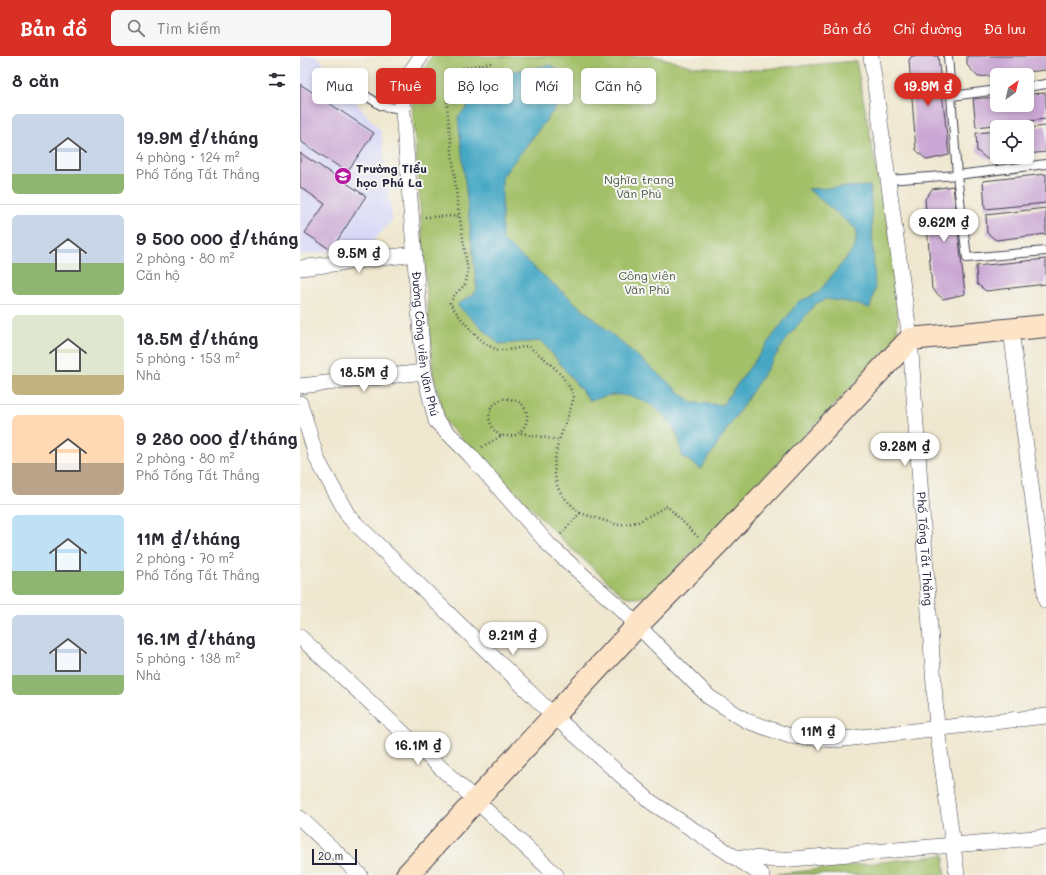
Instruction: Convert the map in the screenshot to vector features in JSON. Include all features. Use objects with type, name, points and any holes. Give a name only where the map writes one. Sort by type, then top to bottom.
[{"type":"street","name":"Đường Công viên Văn Phú","points":[[421,56],[401,87],[424,372],[436,421],[470,455],[550,546],[637,626],[709,697],[747,721],[790,736],[835,740],[1046,716]]},
{"type":"street","name":"Phố Tống Tất Thắng","points":[[871,56],[910,340],[937,728],[957,875]]},
{"type":"street","points":[[300,268],[415,254]]},
{"type":"street","points":[[407,875],[637,626],[712,550],[910,340],[1046,326]]},
{"type":"street","points":[[1011,330],[1046,601]]},
{"type":"street","points":[[300,386],[424,372]]},
{"type":"street","points":[[300,403],[317,459],[350,517],[554,716],[651,802],[762,875]]},
{"type":"street","points":[[300,637],[556,875]]},
{"type":"street","points":[[300,818],[360,875]]},
{"type":"street","points":[[736,857],[780,860],[1046,837]]},
{"type":"lane","points":[[948,56],[957,175],[967,258],[1046,251]]},
{"type":"lane","points":[[1034,86],[1046,84]]},
{"type":"lane","points":[[952,96],[990,91]]},
{"type":"lane","points":[[368,97],[382,106],[403,109]]},
{"type":"lane","points":[[888,180],[957,175],[1046,164]]},
{"type":"path","points":[[491,63],[461,68],[451,80],[447,105],[459,216],[468,272],[465,285],[450,303],[458,315],[486,344],[496,350],[527,346],[556,368],[569,385],[574,396],[558,440],[554,466],[559,491],[580,513],[618,525],[638,522],[667,506],[712,550]]},
{"type":"path","points":[[411,218],[459,216]]},
{"type":"path","points":[[470,455],[501,436],[514,436],[520,433],[527,421],[525,408],[515,399],[502,399],[491,407],[489,420],[491,427],[501,436]]},
{"type":"path","points":[[520,433],[558,440]]},
{"type":"path","points":[[550,546],[580,513]]},
{"type":"shaded area","name":"Trường Tiểu học Phú La","points":[[300,56],[317,56],[327,68],[312,68],[312,104],[357,104],[381,132],[392,220],[368,247],[300,255]]},
{"type":"green space","name":"Công viên Văn Phú","points":[[432,56],[655,56],[691,66],[752,70],[856,61],[880,188],[899,276],[897,340],[651,595],[637,598],[624,596],[571,548],[446,423],[433,374],[412,104],[436,104],[436,68],[424,68]]},
{"type":"green space","points":[[944,855],[945,875],[777,874]]},
{"type":"water","points":[[551,65],[555,68],[533,68]]},
{"type":"water","points":[[521,70],[521,104],[559,104],[502,177],[502,240],[692,403],[722,405],[798,302],[818,293],[855,247],[857,230],[808,189],[870,186],[875,289],[870,308],[848,302],[826,299],[815,304],[788,337],[701,469],[682,456],[678,437],[672,425],[666,417],[650,404],[621,395],[611,395],[590,401],[542,341],[499,344],[457,305],[477,291],[458,117],[469,104],[513,104],[513,71]]},
{"type":"building","points":[[912,56],[938,56],[949,155],[927,160],[916,150],[909,60]]},
{"type":"building","points":[[967,56],[1046,56],[1046,70],[1034,71],[1034,68],[990,68],[990,76],[978,77],[967,65]]},
{"type":"building","points":[[300,84],[312,92],[312,104],[330,104],[374,133],[347,172],[300,141]]},
{"type":"building","points":[[1046,93],[1046,119],[990,120],[990,125],[976,127],[973,99],[990,98],[990,112],[1034,112],[1034,94]]},
{"type":"building","points":[[1046,126],[1046,152],[1034,153],[1034,127]]},
{"type":"building","points":[[990,132],[990,158],[987,159],[977,151],[976,133]]},
{"type":"building","points":[[300,153],[366,196],[331,250],[305,233],[325,204],[300,187]]},
{"type":"building","points":[[1046,174],[1046,203],[985,209],[983,181]]},
{"type":"building","points":[[953,186],[965,294],[943,299],[932,289],[925,199],[932,189]]},
{"type":"building","points":[[1046,208],[1046,234],[996,240],[987,233],[986,215]]},
{"type":"building","points":[[1046,259],[1046,284],[986,291],[977,284],[976,266]]},
{"type":"place","name":"Trường Tiểu học Phú La","points":[[343,176]]},
{"type":"park label","name":"Nghĩa trang Văn Phú","points":[[639,187]]}]
